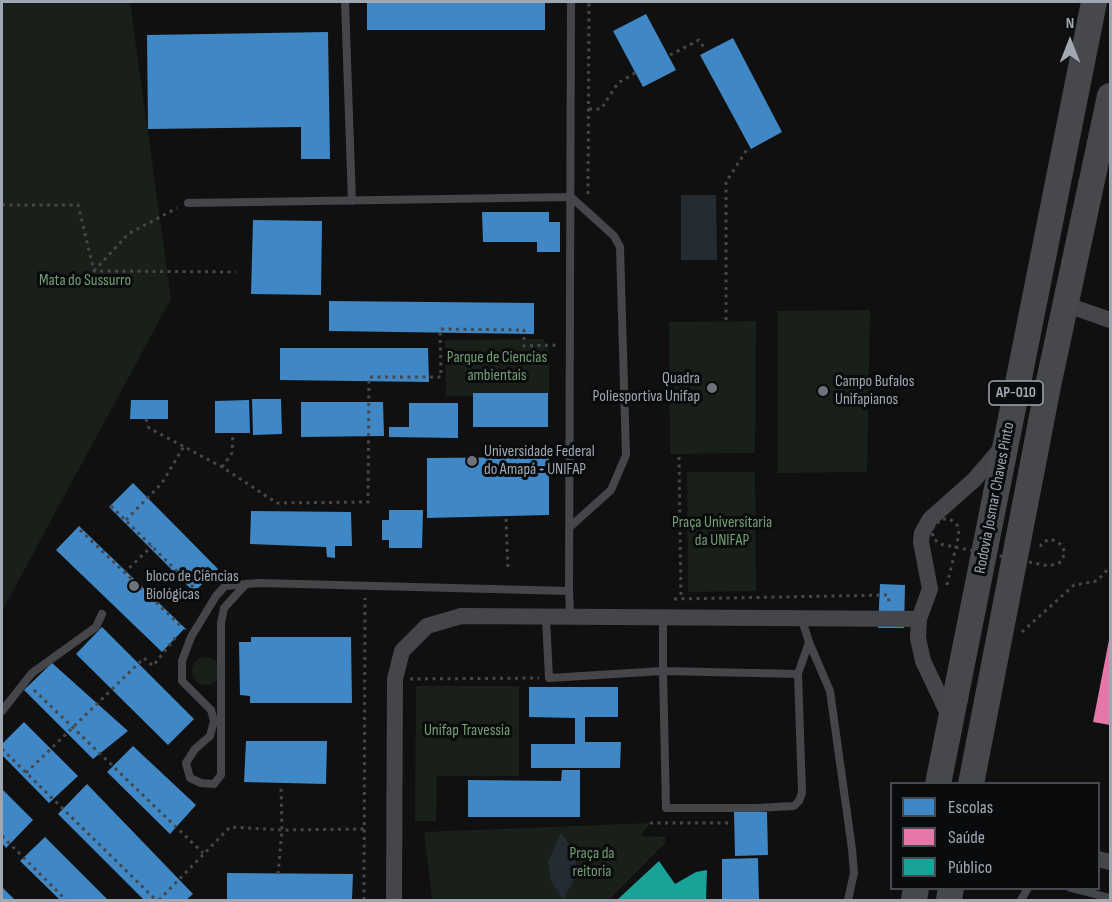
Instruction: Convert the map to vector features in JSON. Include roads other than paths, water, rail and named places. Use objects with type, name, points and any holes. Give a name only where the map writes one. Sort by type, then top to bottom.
[{"type":"main road","name":"Rodovia Josmar Chaves Pinto","points":[[938,782],[1094,2]]},
{"type":"main road","name":"Rodovia Josmar Chaves Pinto","points":[[971,782],[1048,386],[1110,96]]},
{"type":"street","points":[[1067,305],[1110,320]]},
{"type":"street","points":[[951,720],[923,661],[918,638],[919,619],[930,588],[921,542],[922,533],[930,519],[974,480],[1006,442]]},
{"type":"street","points":[[394,900],[395,679],[402,651],[427,626],[461,616],[663,615],[919,619]]},
{"type":"lane","points":[[345,2],[352,201]]},
{"type":"lane","points":[[570,616],[571,2]]},
{"type":"lane","points":[[188,202],[571,197],[614,236],[620,247],[626,455],[619,477],[611,490],[571,526]]},
{"type":"lane","points":[[246,584],[224,608],[221,623],[221,775],[214,784],[201,783],[190,778],[186,763],[195,749],[210,736],[214,721],[211,710],[182,681],[182,661],[191,637],[216,596],[225,586],[246,584],[569,591]]},
{"type":"lane","points":[[2,711],[32,673],[96,627],[102,614]]},
{"type":"lane","points":[[663,615],[666,808],[756,808],[794,806],[799,801],[802,793],[798,674],[809,642]]},
{"type":"lane","points":[[546,616],[549,678],[663,671],[798,674]]},
{"type":"lane","points":[[801,616],[809,642],[830,691],[852,849],[854,873],[848,900]]},
{"type":"lane","points":[[1079,890],[1110,898]]},
{"type":"place","name":"Quadra Poliesportiva Unifap","points":[[712,388]]},
{"type":"place","name":"Campo Bufalos Unifapianos","points":[[823,391]]},
{"type":"place","name":"Universidade Federal do Amapá - UNIFAP","points":[[472,461]]},
{"type":"place","name":"bloco de Ciências Biológicas","points":[[134,586]]},
{"type":"park label","name":"Mata do Sussurro","points":[[85,281]]},
{"type":"park label","name":"Parque de Ciencias ambientais","points":[[497,367]]},
{"type":"park label","name":"Praça Universitaria da UNIFAP","points":[[722,532]]},
{"type":"park label","name":"Unifap Travessia","points":[[467,731]]},
{"type":"park label","name":"Praça da reitoria","points":[[592,863]]}]
